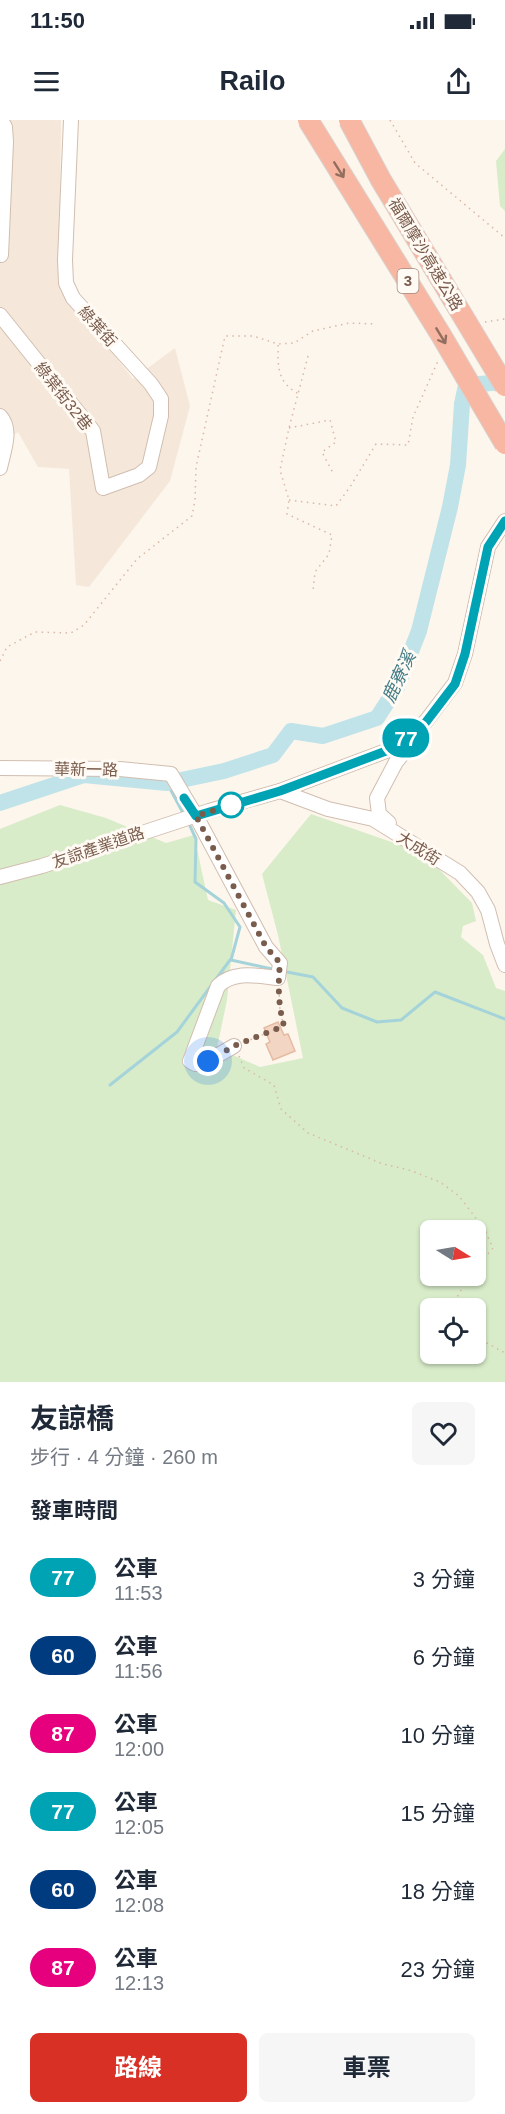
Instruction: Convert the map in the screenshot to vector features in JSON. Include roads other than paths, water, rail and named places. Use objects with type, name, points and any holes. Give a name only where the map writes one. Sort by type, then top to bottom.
[{"type":"highway","name":"福爾摩沙高速公路","points":[[308,120],[435,325],[505,444]]},
{"type":"highway","name":"福爾摩沙高速公路","points":[[349,120],[381,180],[505,386]]},
{"type":"street","points":[[1,120],[5,127],[6,142],[1,255]]},
{"type":"street","name":"綠葉街","points":[[71,120],[66,283],[73,298],[151,384],[161,399],[160,416],[149,467],[139,476],[104,488]]},
{"type":"street","name":"綠葉街32巷","points":[[0,315],[93,431],[104,488]]},
{"type":"street","points":[[0,416],[6,422],[7,435],[0,468]]},
{"type":"street","points":[[416,846],[379,814],[377,798],[396,762],[419,735],[455,684],[465,654],[488,547],[505,521]]},
{"type":"street","points":[[234,1046],[208,1061],[195,1064],[190,1061],[219,986],[226,978],[248,975],[278,978],[280,963],[266,947],[196,816],[280,791],[386,751],[426,722]]},
{"type":"street","name":"華新一路","points":[[0,768],[120,769],[171,774],[196,816]]},
{"type":"street","name":"大成街","points":[[280,791],[327,809],[373,819],[460,873],[478,892],[488,910],[505,965]]},
{"type":"street","name":"友諒產業道路","points":[[0,877],[42,866],[196,816]]},
{"type":"waterway","name":"鹿寮溪","points":[[0,803],[84,775],[167,783],[224,771],[273,755],[291,731],[323,736],[377,718],[397,687],[419,631],[450,507],[458,465],[462,404],[466,385],[505,382]]},
{"type":"waterway","points":[[167,783],[182,811]]},
{"type":"waterway","points":[[190,826],[196,839],[195,882],[224,903],[240,927],[231,960],[272,969]]},
{"type":"waterway","points":[[110,1085],[177,1032],[230,960]]},
{"type":"waterway","points":[[287,972],[313,977],[342,1008],[377,1022],[401,1020],[435,992],[505,1019]]}]
